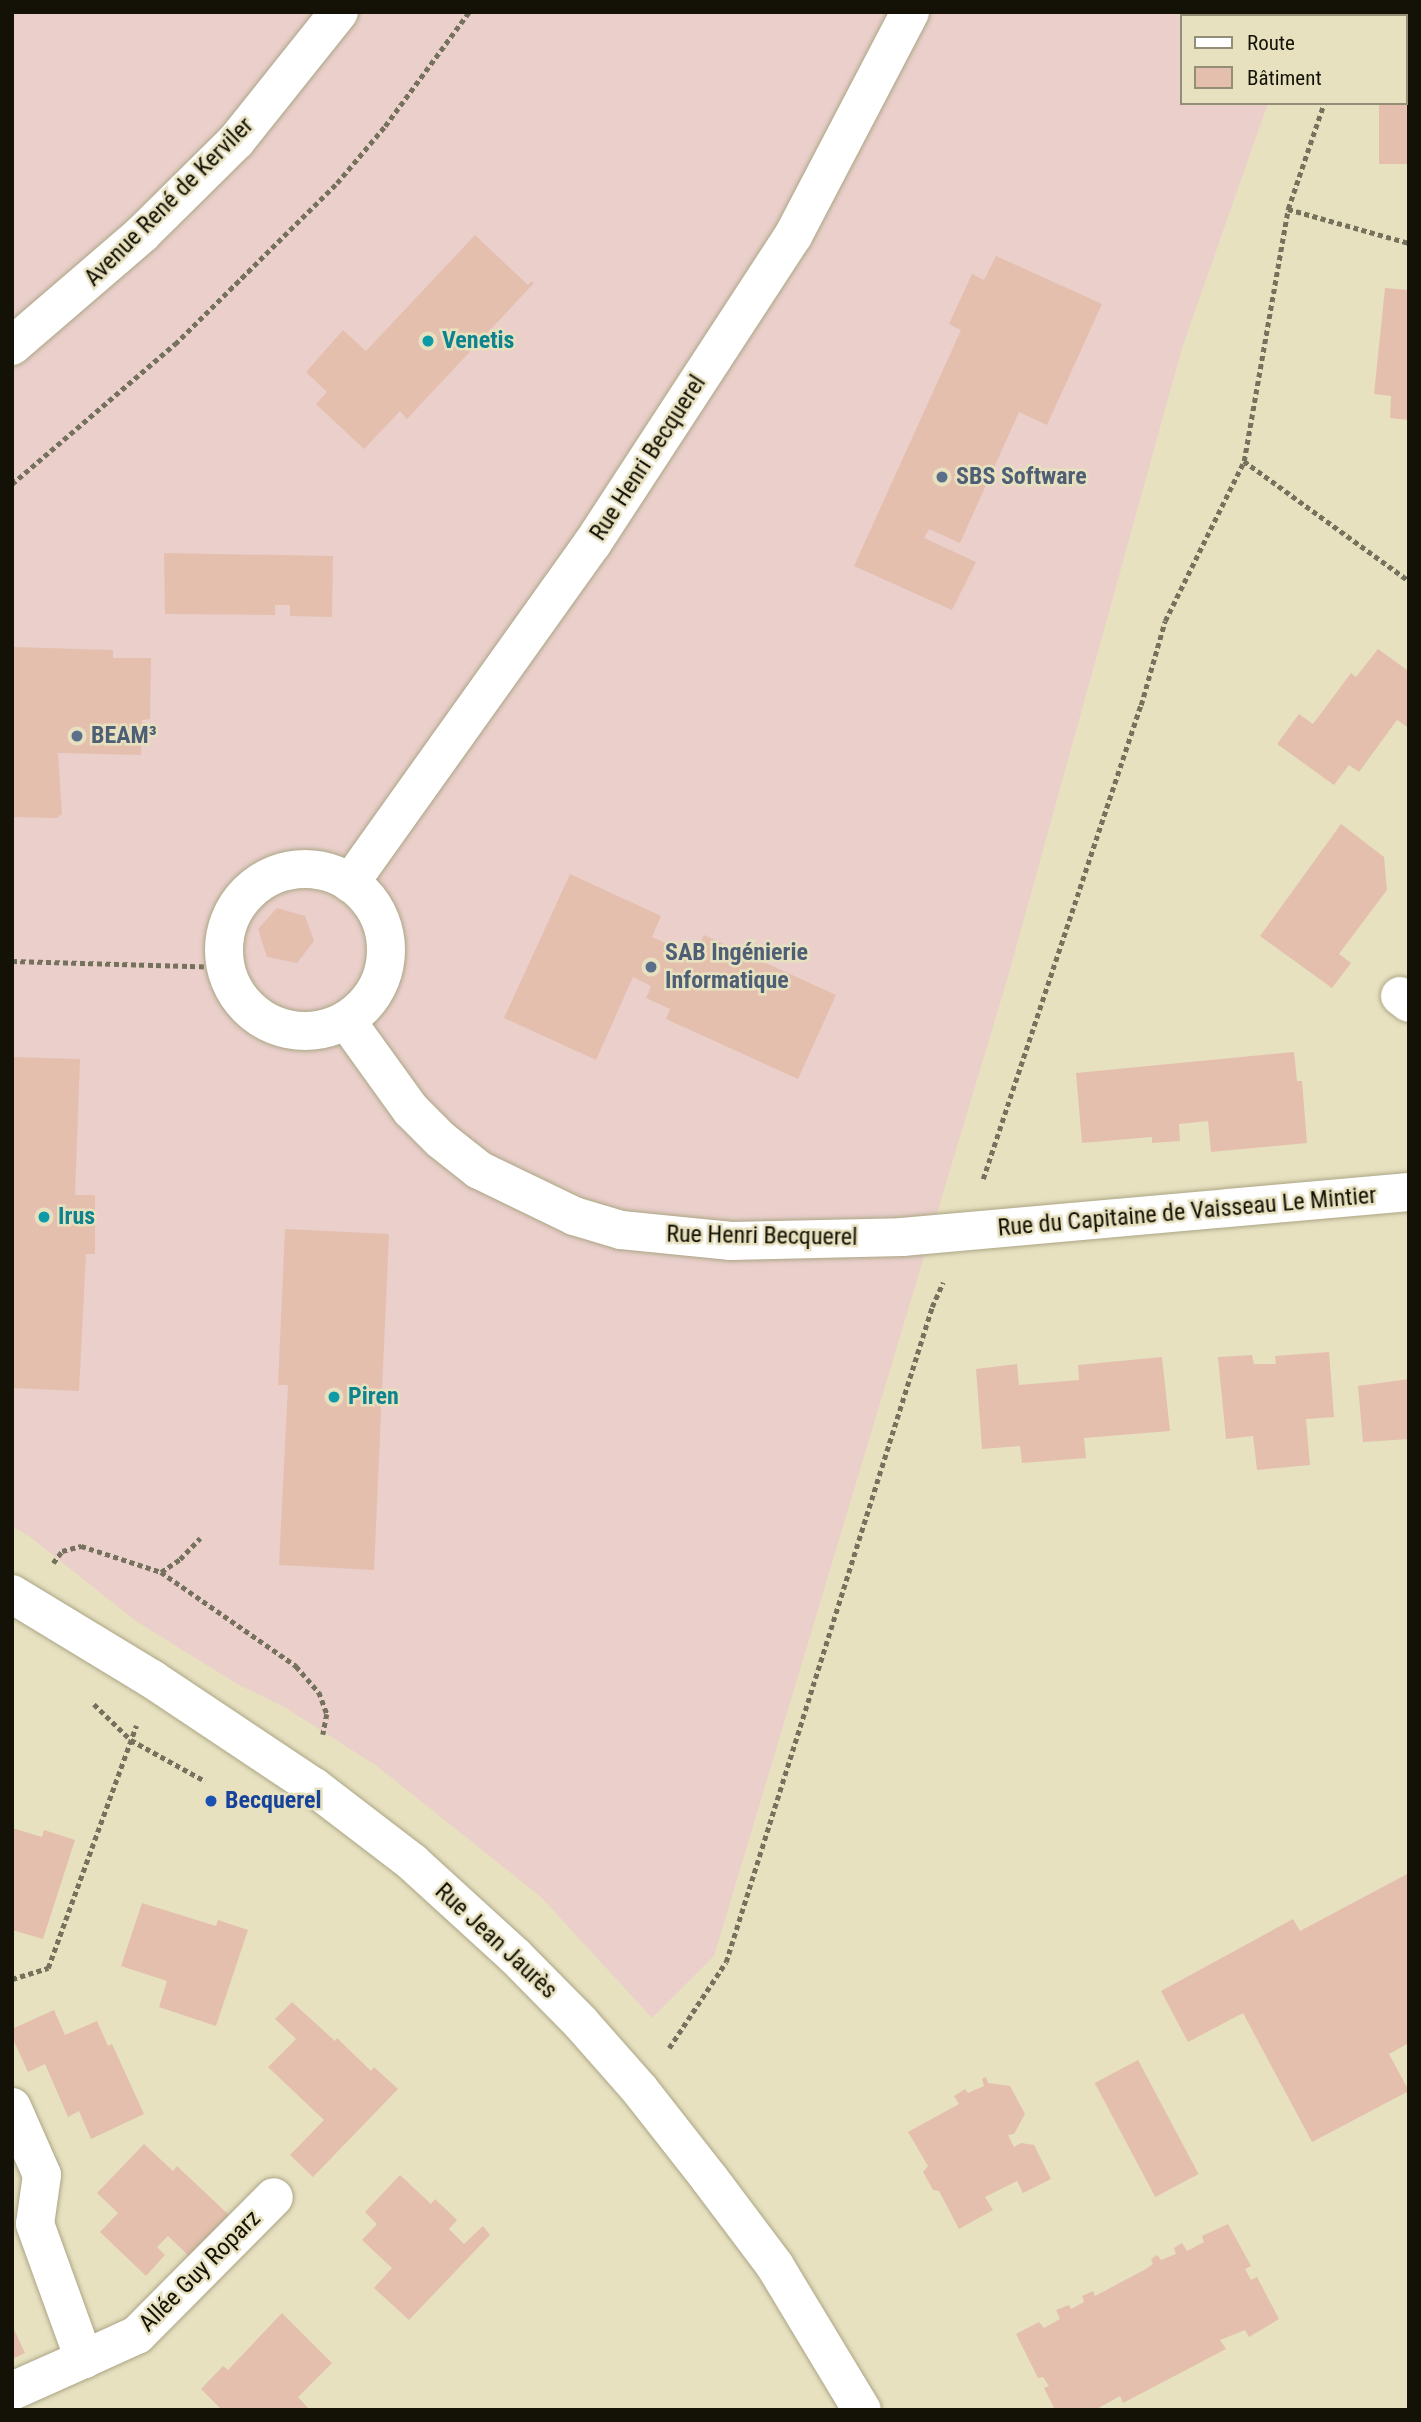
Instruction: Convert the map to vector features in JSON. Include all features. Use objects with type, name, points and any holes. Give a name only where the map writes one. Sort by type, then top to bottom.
[{"type":"main road","name":"Avenue René de Kerviler","points":[[12,346],[142,234],[236,141],[339,12]]},
{"type":"main road","name":"Rue Henri Becquerel","points":[[349,883],[592,544],[793,236],[910,12]]},
{"type":"main road","points":[[310,869],[331,873],[349,883],[367,898],[380,917],[385,952],[377,986],[365,1005],[346,1020],[322,1030],[296,1031],[271,1024],[249,1010],[234,990],[225,967],[227,925],[236,906],[259,884],[288,870],[310,869]]},
{"type":"main road","name":"Rue Henri Becquerel","points":[[346,1020],[411,1110],[442,1140],[479,1170],[574,1216],[621,1230],[731,1241],[965,1232]]},
{"type":"main road","name":"Rue du Capitaine de Vaisseau Le Mintier","points":[[965,1232],[1409,1192]]},
{"type":"main road","name":"Rue Jean Jaurès","points":[[19,1597],[152,1679],[314,1787],[412,1862],[504,1947],[581,2023],[640,2090],[775,2266],[862,2410]]},
{"type":"main road","points":[[12,2107],[43,2175],[35,2224],[84,2358]]},
{"type":"main road","name":"Allée Guy Roparz","points":[[12,2391],[137,2335],[274,2197]]},
{"type":"path","points":[[12,484],[175,344],[310,211],[385,126],[469,12]]},
{"type":"path","points":[[640,2090],[726,1962],[932,1307],[965,1232],[1141,705],[1165,621],[1244,461],[1289,209],[1323,105]]},
{"type":"path","points":[[1289,209],[1409,243]]},
{"type":"path","points":[[1244,461],[1409,581]]},
{"type":"path","points":[[12,961],[225,967]]},
{"type":"path","points":[[161,1572],[180,1559],[200,1538]]},
{"type":"path","points":[[19,1597],[62,1551],[81,1546],[161,1572],[296,1666],[319,1692],[327,1714],[314,1787]]},
{"type":"path","points":[[12,1979],[48,1968],[152,1679]]},
{"type":"shaded area","points":[[12,12],[1300,12],[1180,14],[1180,105],[1267,105],[1182,348],[1007,980],[714,1956],[652,2018],[541,1897],[377,1766],[286,1708],[237,1684],[136,1621],[29,1536],[12,1526]]},
{"type":"building","points":[[1409,86],[1409,164],[1379,164],[1379,105],[1407,105]]},
{"type":"building","name":"Venetis","points":[[475,235],[528,285],[532,281],[534,283],[407,419],[400,411],[364,449],[316,404],[327,392],[306,372],[343,330],[366,351]]},
{"type":"building","name":"SBS Software","points":[[996,256],[1102,304],[1047,425],[1019,412],[960,543],[929,529],[924,538],[976,562],[952,610],[854,566],[961,330],[949,324],[972,274],[984,280]]},
{"type":"building","points":[[1385,288],[1409,290],[1409,420],[1390,418],[1391,396],[1374,394]]},
{"type":"building","points":[[164,553],[333,556],[332,617],[290,616],[290,605],[275,605],[275,615],[165,614]]},
{"type":"building","name":"BEAM³","points":[[12,647],[113,650],[113,658],[151,658],[150,719],[142,720],[141,755],[58,753],[62,814],[57,818],[12,817]]},
{"type":"building","points":[[1378,649],[1407,670],[1409,667],[1409,728],[1397,720],[1359,772],[1349,765],[1334,785],[1277,744],[1299,714],[1313,724],[1351,673],[1356,677]]},
{"type":"building","points":[[1341,824],[1384,857],[1387,890],[1339,954],[1351,963],[1332,988],[1260,936]]},
{"type":"building","name":"SAB Ingénierie Informatique","points":[[570,874],[661,916],[652,937],[694,956],[704,935],[836,995],[798,1079],[666,1019],[670,1009],[646,998],[651,986],[633,977],[596,1060],[504,1018]]},
{"type":"building","points":[[277,908],[305,916],[314,941],[297,963],[267,957],[258,929]]},
{"type":"building","points":[[1294,1052],[1297,1081],[1302,1081],[1307,1143],[1211,1152],[1208,1121],[1179,1124],[1180,1141],[1152,1143],[1152,1137],[1082,1143],[1076,1073]]},
{"type":"building","name":"Irus","points":[[12,1057],[80,1059],[75,1195],[95,1195],[95,1254],[86,1254],[79,1391],[12,1388]]},
{"type":"building","name":"Piren","points":[[285,1229],[389,1234],[374,1570],[279,1565],[288,1385],[278,1385]]},
{"type":"building","points":[[1329,1352],[1334,1417],[1306,1419],[1310,1465],[1257,1470],[1253,1436],[1226,1439],[1218,1357],[1252,1355],[1254,1364],[1276,1364],[1275,1356]]},
{"type":"building","points":[[1162,1357],[1170,1431],[1084,1438],[1086,1458],[1022,1463],[1020,1446],[982,1449],[976,1369],[1017,1364],[1019,1385],[1079,1380],[1078,1365]]},
{"type":"building","points":[[1409,1379],[1409,1439],[1363,1442],[1358,1386]]},
{"type":"building","points":[[12,1828],[42,1837],[44,1830],[75,1840],[43,1939],[12,1930]]},
{"type":"building","points":[[1409,1873],[1409,2043],[1389,2054],[1409,2091],[1312,2142],[1243,2013],[1188,2042],[1161,1991],[1293,1919],[1300,1931]]},
{"type":"building","points":[[142,1903],[216,1926],[218,1920],[248,1930],[216,2026],[159,2007],[167,1981],[121,1966]]},
{"type":"building","points":[[292,2002],[335,2041],[337,2038],[371,2071],[374,2067],[398,2089],[313,2177],[290,2155],[324,2120],[268,2067],[296,2039],[275,2019]]},
{"type":"building","points":[[54,2010],[65,2035],[97,2021],[108,2046],[112,2044],[144,2114],[91,2139],[79,2111],[68,2117],[45,2064],[28,2072],[12,2037],[12,2029]]},
{"type":"building","points":[[1138,2060],[1199,2174],[1155,2197],[1095,2083]]},
{"type":"building","points":[[986,2077],[988,2083],[1010,2086],[1025,2114],[1014,2134],[1008,2135],[1014,2147],[1021,2143],[1034,2145],[1051,2179],[1023,2193],[1017,2181],[985,2197],[993,2210],[959,2229],[939,2191],[933,2190],[923,2172],[928,2166],[908,2132],[959,2104],[954,2096],[965,2089],[968,2093],[984,2086],[982,2079]]},
{"type":"building","points":[[144,2144],[173,2171],[177,2166],[230,2216],[190,2257],[168,2236],[157,2247],[165,2255],[146,2276],[100,2232],[118,2213],[97,2193]]},
{"type":"building","points":[[400,2175],[431,2204],[435,2199],[457,2220],[449,2229],[464,2244],[483,2226],[490,2235],[409,2320],[374,2288],[392,2268],[362,2240],[377,2224],[365,2212]]},
{"type":"building","points":[[1228,2224],[1251,2266],[1245,2269],[1251,2280],[1257,2277],[1279,2319],[1249,2337],[1245,2330],[1220,2340],[1226,2349],[1123,2403],[1120,2396],[1095,2410],[1055,2410],[1044,2388],[1049,2386],[1043,2377],[1038,2378],[1016,2334],[1039,2322],[1044,2328],[1060,2319],[1056,2310],[1069,2305],[1071,2309],[1084,2302],[1082,2296],[1093,2291],[1095,2296],[1146,2269],[1153,2264],[1151,2259],[1157,2255],[1161,2260],[1176,2254],[1174,2248],[1182,2243],[1187,2251],[1204,2242],[1202,2236]]},
{"type":"building","points":[[282,2313],[332,2363],[298,2397],[310,2410],[222,2410],[201,2389],[223,2366],[228,2370]]},
{"type":"building","points":[[12,2325],[25,2353],[12,2359]]},
{"type":"place","name":"Venetis","points":[[428,341]]},
{"type":"place","name":"SBS Software","points":[[942,477]]},
{"type":"place","name":"BEAM³","points":[[77,736]]},
{"type":"place","name":"SAB Ingénierie Informatique","points":[[651,967]]},
{"type":"place","name":"Irus","points":[[44,1217]]},
{"type":"place","name":"Piren","points":[[334,1397]]},
{"type":"place","name":"Becquerel","points":[[211,1801]]}]
